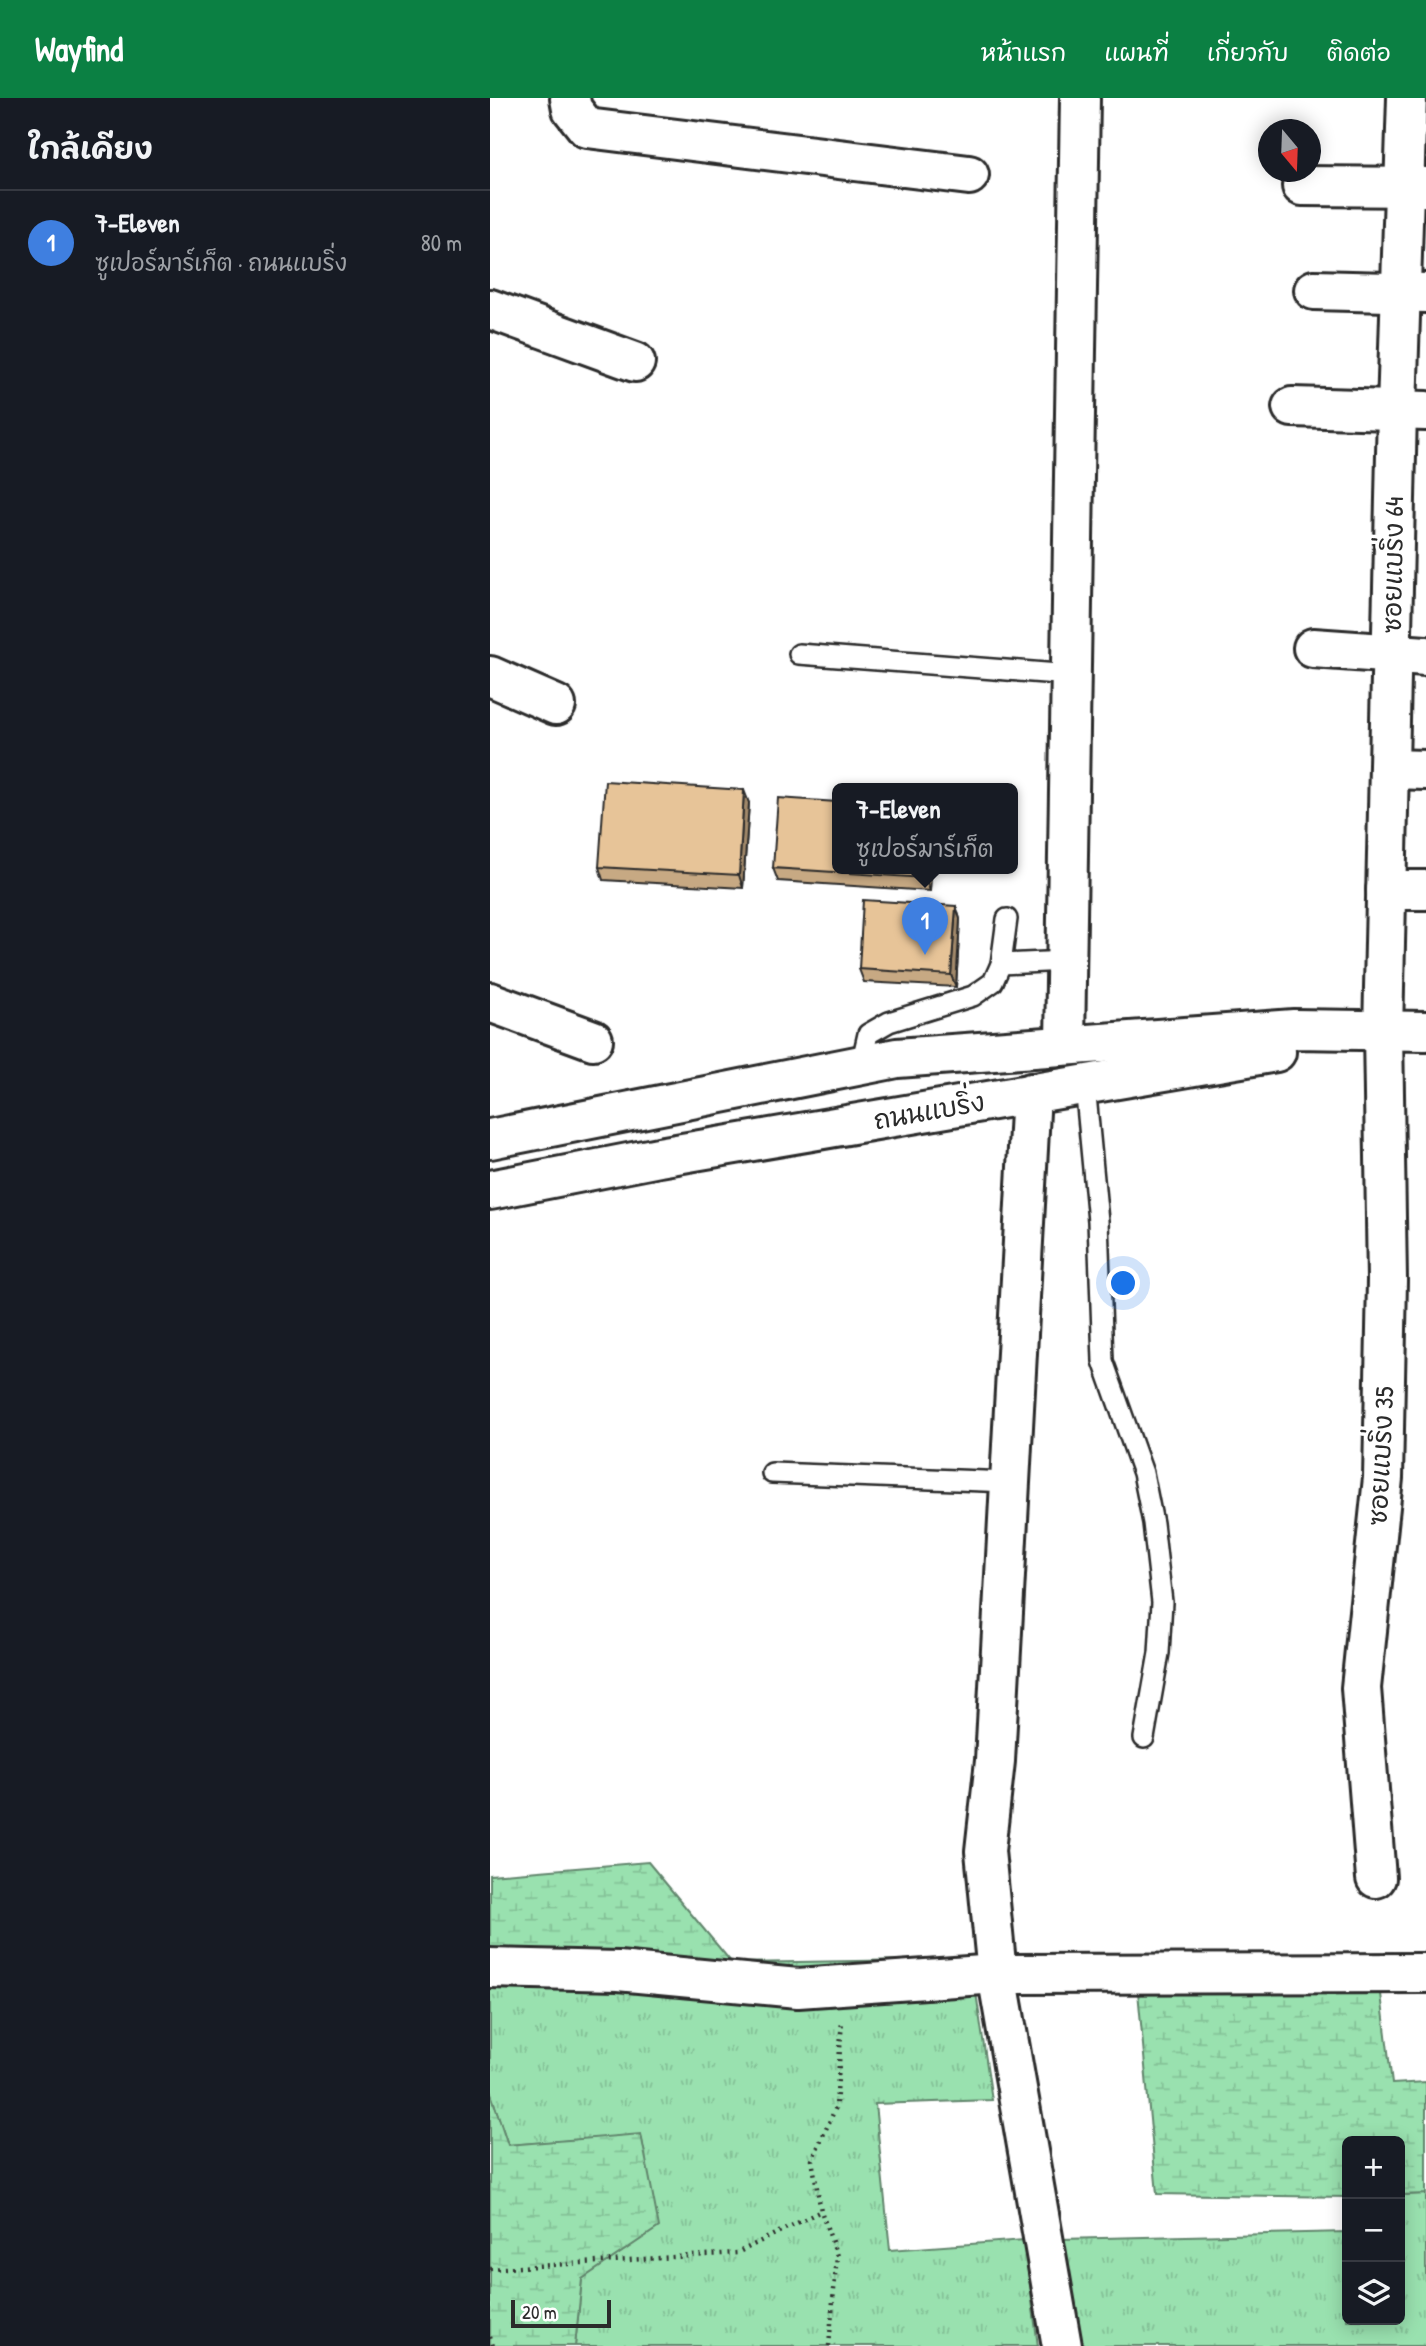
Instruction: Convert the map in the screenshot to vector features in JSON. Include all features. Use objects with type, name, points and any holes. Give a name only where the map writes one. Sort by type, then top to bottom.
[{"type":"street","points":[[570,98],[572,109],[587,128],[969,175]]},
{"type":"street","points":[[1065,1044],[1080,98]]},
{"type":"street","name":"ซอยแบริ่ง 64","points":[[1375,1032],[1386,891],[1389,769],[1409,655],[1415,187],[1407,98]]},
{"type":"street","points":[[1302,186],[1415,187]]},
{"type":"street","points":[[1314,290],[1413,293]]},
{"type":"street","points":[[490,309],[635,362]]},
{"type":"street","points":[[1292,407],[1411,410]]},
{"type":"street","points":[[1313,648],[1409,655]]},
{"type":"street","points":[[490,677],[556,705]]},
{"type":"street","points":[[1389,769],[1426,770]]},
{"type":"street","points":[[1386,891],[1426,890]]},
{"type":"street","points":[[490,1002],[593,1040]]},
{"type":"street","name":"ถนนแบริ่ง","points":[[490,1139],[897,1058],[1294,1029],[1426,1031]]},
{"type":"street","name":"ถนนแบริ่ง","points":[[490,1190],[659,1157],[1293,1049],[1375,1032]]},
{"type":"street","name":"ซอยแบริ่ง 35","points":[[1375,1032],[1387,1280],[1383,1478],[1361,1688],[1376,1878]]},
{"type":"street","points":[[1031,1093],[995,1761],[985,1851],[997,1974],[1062,2346]]},
{"type":"street","points":[[490,1968],[618,1971],[799,1988],[997,1974],[1426,1973]]},
{"type":"lane","points":[[799,654],[1071,675]]},
{"type":"lane","points":[[861,1065],[868,1034],[889,1022],[973,996],[993,982],[1001,964],[1007,919]]},
{"type":"lane","points":[[1001,964],[1066,961]]},
{"type":"lane","points":[[1084,1084],[1098,1221],[1103,1361],[1143,1473],[1153,1523],[1162,1602],[1159,1653],[1144,1738]]},
{"type":"lane","points":[[772,1473],[1010,1482]]},
{"type":"path","points":[[829,2346],[837,2256],[821,2211],[812,2160],[835,2107],[843,1984]]},
{"type":"path","points":[[490,2269],[737,2253],[821,2211]]},
{"type":"path","points":[[490,2337],[493,2346]]},
{"type":"green space","points":[[648,1862],[732,1963],[490,1956],[490,1875]]},
{"type":"green space","points":[[490,1956],[732,1963],[971,1959],[992,2100],[875,2104],[890,2250],[1024,2240],[1038,2346],[575,2346],[582,2279],[658,2227],[641,2135],[508,2145],[490,2091]]},
{"type":"green space","points":[[1137,1981],[1381,1994],[1392,2084],[1426,2082],[1426,2194],[1405,2195],[1405,2136],[1342,2136],[1342,2197],[1157,2194]]},
{"type":"green space","points":[[490,2091],[508,2145],[641,2134],[659,2227],[582,2279],[575,2346],[490,2346]]},
{"type":"green space","points":[[1426,2194],[1426,2346],[1076,2346],[1061,2239],[1342,2232],[1342,2325],[1405,2325],[1405,2195]]},
{"type":"building","points":[[605,781],[744,790],[739,875],[599,867]]},
{"type":"building","points":[[778,798],[832,802],[832,872],[773,868]]},
{"type":"building","points":[[864,874],[925,874],[925,878]]},
{"type":"building","points":[[863,900],[956,906],[951,975],[859,969]]},
{"type":"place","name":"7-Eleven","points":[[925,955]]}]
